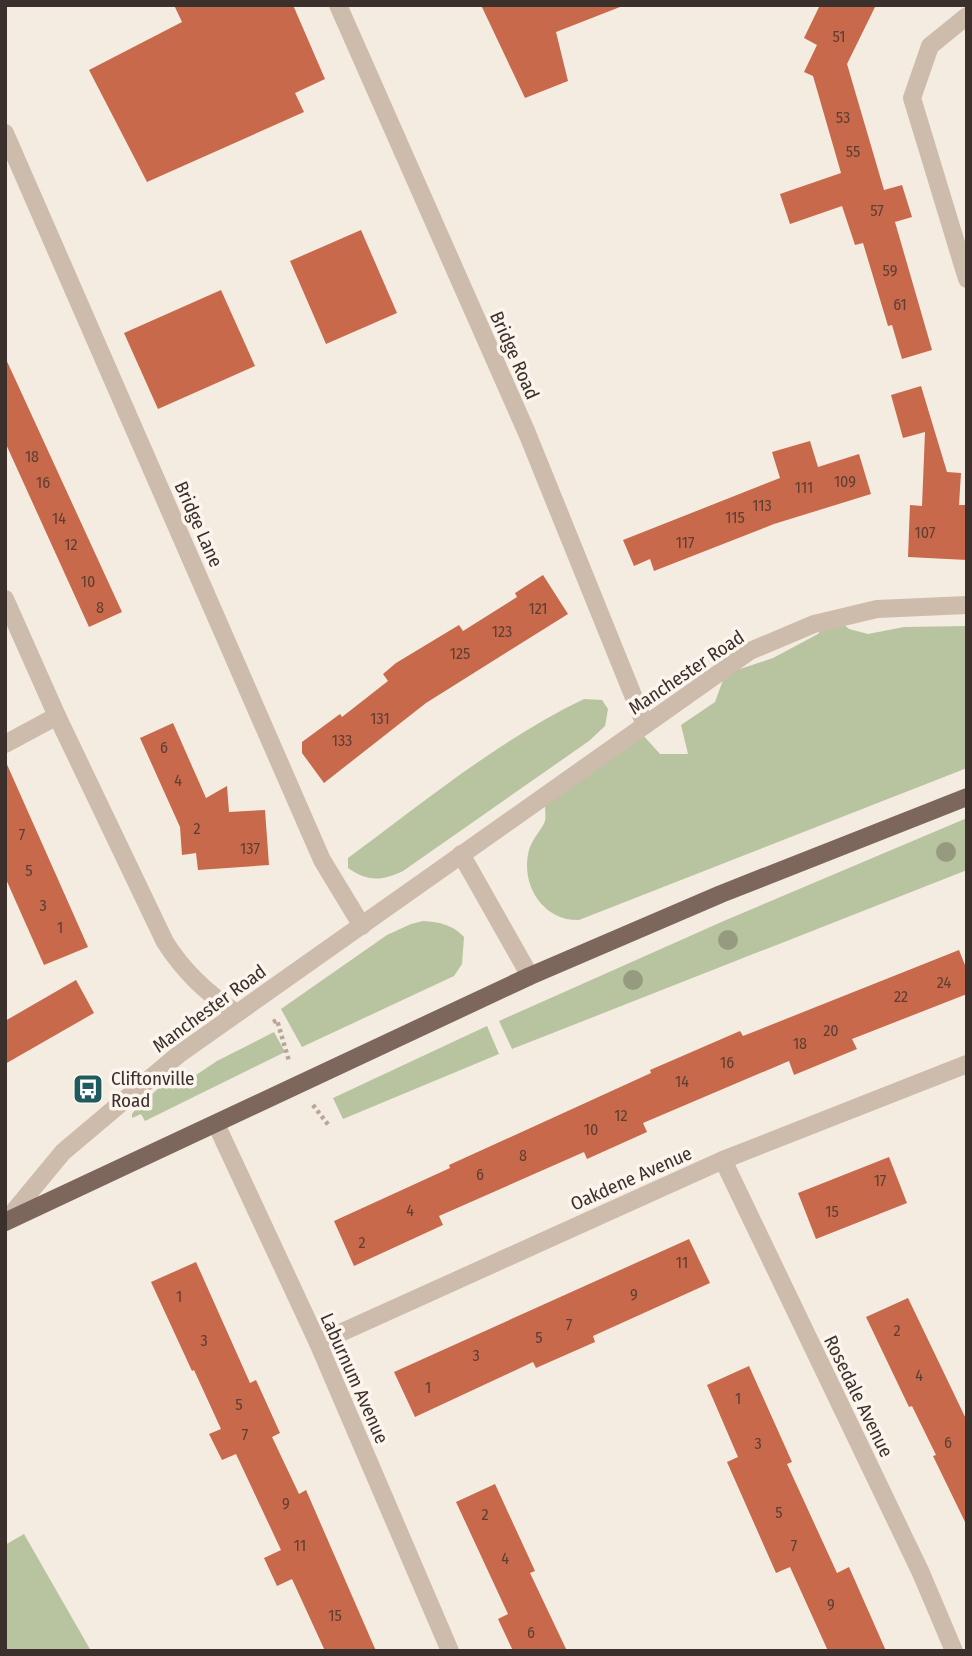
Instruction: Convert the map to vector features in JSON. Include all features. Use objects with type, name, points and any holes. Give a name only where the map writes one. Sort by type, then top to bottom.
[{"type":"main road","name":"Manchester Road","points":[[5,1222],[530,976],[721,894],[967,797]]},
{"type":"street","name":"Bridge Road","points":[[338,5],[527,433],[645,725]]},
{"type":"street","points":[[967,16],[930,46],[912,98],[967,279]]},
{"type":"street","name":"Bridge Lane","points":[[5,133],[323,860],[362,926]]},
{"type":"street","points":[[5,599],[57,716],[169,948],[200,986],[236,1013]]},
{"type":"street","name":"Manchester Road","points":[[5,1222],[63,1152],[178,1055],[750,652],[814,624],[877,609],[967,605]]},
{"type":"street","points":[[5,744],[57,716]]},
{"type":"street","points":[[461,854],[530,976]]},
{"type":"street","name":"Oakdene Avenue","points":[[318,1343],[723,1160],[967,1064]]},
{"type":"street","name":"Laburnum Avenue","points":[[216,1124],[318,1343],[450,1651]]},
{"type":"street","name":"Rosedale Avenue","points":[[723,1160],[920,1573],[954,1651]]},
{"type":"green space","points":[[840,621],[849,629],[868,634],[904,627],[967,626],[967,768],[579,920],[566,919],[545,907],[531,887],[527,863],[530,846],[545,821],[545,804],[642,734],[660,754],[688,754],[681,725],[715,702],[723,680],[737,670],[773,658],[818,634],[826,624]]},
{"type":"green space","points":[[584,699],[602,700],[608,709],[605,726],[589,741],[403,871],[388,877],[369,878],[348,868],[348,858],[463,773],[522,733]]},
{"type":"green space","points":[[967,818],[967,870],[512,1049],[499,1021],[726,920]]},
{"type":"green space","points":[[423,921],[446,925],[464,937],[462,964],[454,976],[302,1047],[281,1009],[387,935]]},
{"type":"green space","points":[[487,1026],[499,1054],[343,1119],[333,1098]]},
{"type":"green space","points":[[274,1032],[285,1052],[145,1121],[141,1114],[132,1118],[137,1107],[182,1068],[193,1077],[217,1061]]},
{"type":"green space","points":[[24,1534],[91,1651],[5,1651],[5,1545]]},
{"type":"building","points":[[174,5],[293,5],[325,79],[295,93],[304,112],[147,182],[89,70],[182,22]]},
{"type":"building","points":[[481,5],[620,7],[556,32],[568,81],[525,98]]},
{"type":"building","points":[[820,5],[876,5],[847,64],[884,190],[902,185],[912,217],[895,222],[932,350],[902,359],[892,325],[888,326],[863,243],[855,245],[842,206],[790,224],[780,194],[841,173],[813,76],[804,72],[817,45],[804,38]]},
{"type":"building","points":[[361,230],[397,313],[326,344],[290,261]]},
{"type":"building","points":[[221,290],[255,366],[158,409],[124,333]]},
{"type":"building","points":[[5,357],[122,612],[89,627],[5,442]]},
{"type":"building","points":[[921,386],[947,472],[961,473],[959,505],[967,505],[967,560],[908,557],[910,505],[922,506],[925,432],[903,438],[891,395]]},
{"type":"building","points":[[810,441],[818,467],[859,454],[871,494],[774,524],[654,571],[650,559],[634,566],[623,540],[780,478],[772,452]]},
{"type":"building","points":[[543,575],[568,614],[426,703],[324,783],[302,753],[302,742],[340,714],[342,717],[388,681],[383,674],[396,663],[459,625],[463,631],[517,597],[515,593]]},
{"type":"building","points":[[173,723],[206,798],[227,786],[229,812],[265,810],[269,865],[198,870],[196,853],[182,855],[180,827],[140,738]]},
{"type":"building","points":[[5,760],[88,947],[44,965],[5,877]]},
{"type":"building","points":[[959,950],[967,970],[967,994],[852,1039],[857,1049],[794,1075],[789,1061],[643,1123],[647,1132],[587,1159],[584,1152],[439,1216],[443,1225],[354,1266],[334,1221],[651,1073],[650,1070],[740,1031],[743,1036]]},
{"type":"building","points":[[76,980],[94,1013],[5,1064],[5,1021]]},
{"type":"building","points":[[889,1157],[907,1203],[816,1239],[798,1193]]},
{"type":"building","points":[[689,1239],[710,1283],[593,1336],[595,1342],[536,1368],[533,1362],[415,1417],[394,1372]]},
{"type":"building","points":[[196,1262],[250,1383],[256,1380],[280,1433],[272,1437],[299,1494],[306,1490],[376,1651],[325,1651],[292,1579],[277,1586],[264,1558],[281,1550],[236,1454],[222,1460],[209,1434],[221,1429],[151,1282]]},
{"type":"building","points":[[908,1298],[967,1421],[967,1526],[933,1456],[936,1455],[912,1406],[909,1407],[866,1317]]},
{"type":"building","points":[[749,1366],[792,1462],[787,1464],[837,1573],[849,1567],[886,1651],[828,1651],[790,1567],[776,1573],[727,1462],[738,1457],[707,1385]]},
{"type":"building","points":[[495,1484],[535,1571],[530,1573],[567,1651],[513,1651],[498,1619],[508,1614],[456,1502]]},
{"type":"place","name":"Cliftonville Road","points":[[88,1089]]}]
